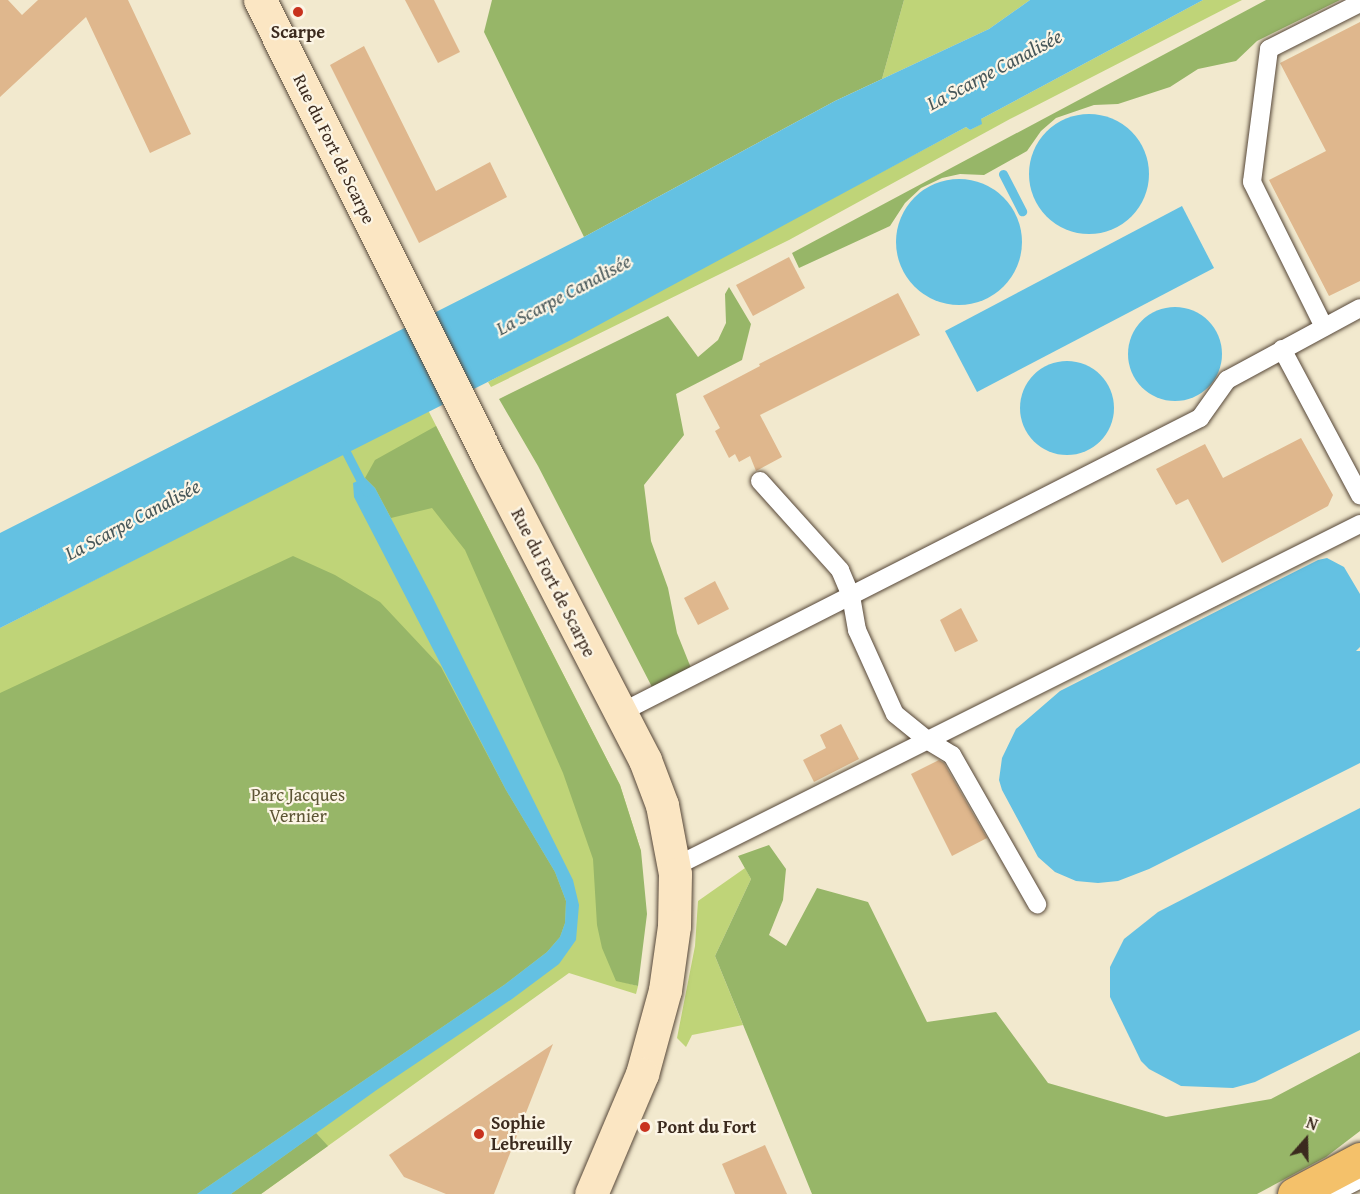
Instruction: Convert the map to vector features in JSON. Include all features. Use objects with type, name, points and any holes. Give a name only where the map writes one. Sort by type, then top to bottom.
[{"type":"main road","name":"Rue du Fort de Scarpe","points":[[260,0],[475,430],[645,760],[662,805],[674,867],[675,909],[670,960],[653,1039],[622,1124],[591,1194]]},
{"type":"main road","points":[[1294,1194],[1360,1159]]},
{"type":"lane","points":[[1324,327],[1252,182],[1269,50],[1360,3]]},
{"type":"lane","points":[[621,713],[1200,418],[1227,380],[1360,308]]},
{"type":"lane","points":[[1282,349],[1360,495]]},
{"type":"lane","points":[[760,481],[840,570],[851,596],[857,630],[895,714],[927,740],[952,755],[1037,904]]},
{"type":"lane","points":[[674,867],[1360,524]]},
{"type":"lane","points":[[1331,1194],[1360,1179]]},
{"type":"green space","points":[[492,0],[904,0],[882,79],[835,101],[584,237],[484,32]]},
{"type":"green space","points":[[904,0],[1030,0],[989,29],[882,79]]},
{"type":"green space","points":[[1203,0],[1242,0],[1010,119],[789,240],[491,387],[488,382],[966,127],[970,130],[981,124],[981,119]]},
{"type":"green space","points":[[1266,0],[1340,0],[1257,41],[1236,61],[1198,69],[1170,87],[1118,104],[1094,105],[1056,118],[1041,131],[1027,151],[984,175],[960,174],[942,178],[921,188],[905,203],[890,226],[799,268],[792,253]]},
{"type":"green space","points":[[729,287],[751,324],[742,360],[676,394],[684,435],[644,485],[651,541],[668,588],[677,633],[691,668],[652,687],[538,466],[499,399],[668,316],[698,357],[718,340],[726,323],[725,294]]},
{"type":"green space","name":"Parc Jacques Vernier","points":[[428,410],[620,785],[641,851],[616,980],[638,986],[636,994],[569,973],[261,1194],[0,1194],[0,628]]},
{"type":"green space","points":[[436,426],[620,785],[641,851],[647,914],[638,986],[616,981],[602,948],[597,925],[593,859],[563,773],[465,550],[432,508],[391,518],[375,488],[365,478],[375,460]]},
{"type":"green space","name":"Parc Jacques Vernier","points":[[293,556],[335,575],[380,602],[441,667],[506,790],[555,872],[566,901],[565,923],[560,937],[547,952],[504,985],[197,1194],[0,1194],[0,693]]},
{"type":"green space","points":[[769,845],[786,869],[783,900],[769,935],[786,946],[817,888],[868,902],[927,1022],[996,1012],[1048,1083],[1166,1117],[1271,1099],[1360,1052],[1360,1131],[1326,1157],[1257,1194],[812,1194],[715,956],[751,879],[738,856]]},
{"type":"green space","points":[[745,868],[751,879],[715,956],[743,1025],[692,1035],[686,1047],[677,1038],[695,946],[698,901]]},
{"type":"green space","points":[[316,1133],[328,1146],[261,1194],[231,1194]]},
{"type":"water","name":"La Scarpe Canalisée","points":[[1030,0],[1203,0],[981,119],[982,124],[970,130],[966,127],[569,341],[0,628],[0,533],[584,237],[835,101],[989,29]]},
{"type":"water","points":[[1089,114],[1112,118],[1132,131],[1145,151],[1149,174],[1145,197],[1132,217],[1112,230],[1089,234],[1066,230],[1046,217],[1033,197],[1029,174],[1033,151],[1046,131],[1066,118]]},
{"type":"water","points":[[959,179],[983,184],[1003,198],[1017,218],[1022,242],[1017,266],[1003,286],[983,300],[959,305],[935,300],[915,286],[901,266],[896,242],[901,218],[915,198],[935,184]]},
{"type":"water","points":[[1182,206],[1214,268],[977,392],[945,331]]},
{"type":"water","points":[[1166,307],[1184,307],[1209,320],[1219,336],[1222,354],[1219,372],[1209,388],[1184,401],[1166,401],[1141,388],[1128,363],[1128,345],[1141,320]]},
{"type":"water","points":[[1067,361],[1085,364],[1101,374],[1111,390],[1114,408],[1111,426],[1101,442],[1085,452],[1067,455],[1049,452],[1033,442],[1023,426],[1020,408],[1023,390],[1033,374],[1049,364]]},
{"type":"water","points":[[365,478],[375,488],[432,596],[573,880],[579,905],[576,940],[559,964],[512,999],[378,1089],[231,1194],[197,1194],[504,985],[547,952],[560,937],[565,923],[566,901],[555,872],[506,790],[354,497],[353,483]]},
{"type":"water","points":[[1327,558],[1344,567],[1360,594],[1360,647],[1356,651],[1360,651],[1360,763],[1149,869],[1118,881],[1098,883],[1076,881],[1055,872],[1038,857],[1002,790],[999,780],[1002,758],[1016,729],[1060,691],[1318,560]]},
{"type":"water","points":[[1360,808],[1360,1030],[1255,1082],[1233,1088],[1181,1086],[1149,1069],[1141,1061],[1110,997],[1110,967],[1124,939],[1158,912]]},
{"type":"building","points":[[0,0],[8,0],[22,15],[38,0],[128,0],[191,134],[150,153],[86,17],[0,97]]},
{"type":"building","points":[[405,0],[434,0],[460,52],[438,63]]},
{"type":"building","points":[[1360,22],[1360,281],[1329,296],[1269,180],[1326,151],[1280,63]]},
{"type":"building","points":[[364,46],[436,191],[490,162],[507,197],[419,243],[330,65]]},
{"type":"building","points":[[789,257],[805,288],[753,316],[736,285]]},
{"type":"building","points":[[898,293],[920,335],[760,415],[782,457],[756,471],[750,456],[739,462],[735,454],[729,458],[715,431],[720,428],[703,396],[760,366],[759,364]]},
{"type":"building","points":[[1301,438],[1333,495],[1328,506],[1222,563],[1188,499],[1176,505],[1156,469],[1205,444],[1223,478]]},
{"type":"building","points":[[715,581],[729,609],[698,625],[684,598]]},
{"type":"building","points":[[961,608],[978,641],[955,652],[940,620]]},
{"type":"building","points":[[841,724],[859,759],[814,782],[803,760],[826,748],[820,735]]},
{"type":"building","points":[[939,760],[944,763],[987,838],[952,856],[911,774]]},
{"type":"building","points":[[553,1044],[494,1194],[446,1194],[404,1177],[389,1155]]},
{"type":"building","points":[[765,1145],[787,1194],[735,1194],[722,1164]]},
{"type":"waterway","points":[[1003,174],[1022,211]]},
{"type":"waterway","points":[[342,444],[366,491]]},
{"type":"place","name":"Scarpe","points":[[298,12]]},
{"type":"place","name":"Pont du Fort","points":[[645,1127]]},
{"type":"place","name":"Sophie Lebreuilly","points":[[479,1134]]}]
